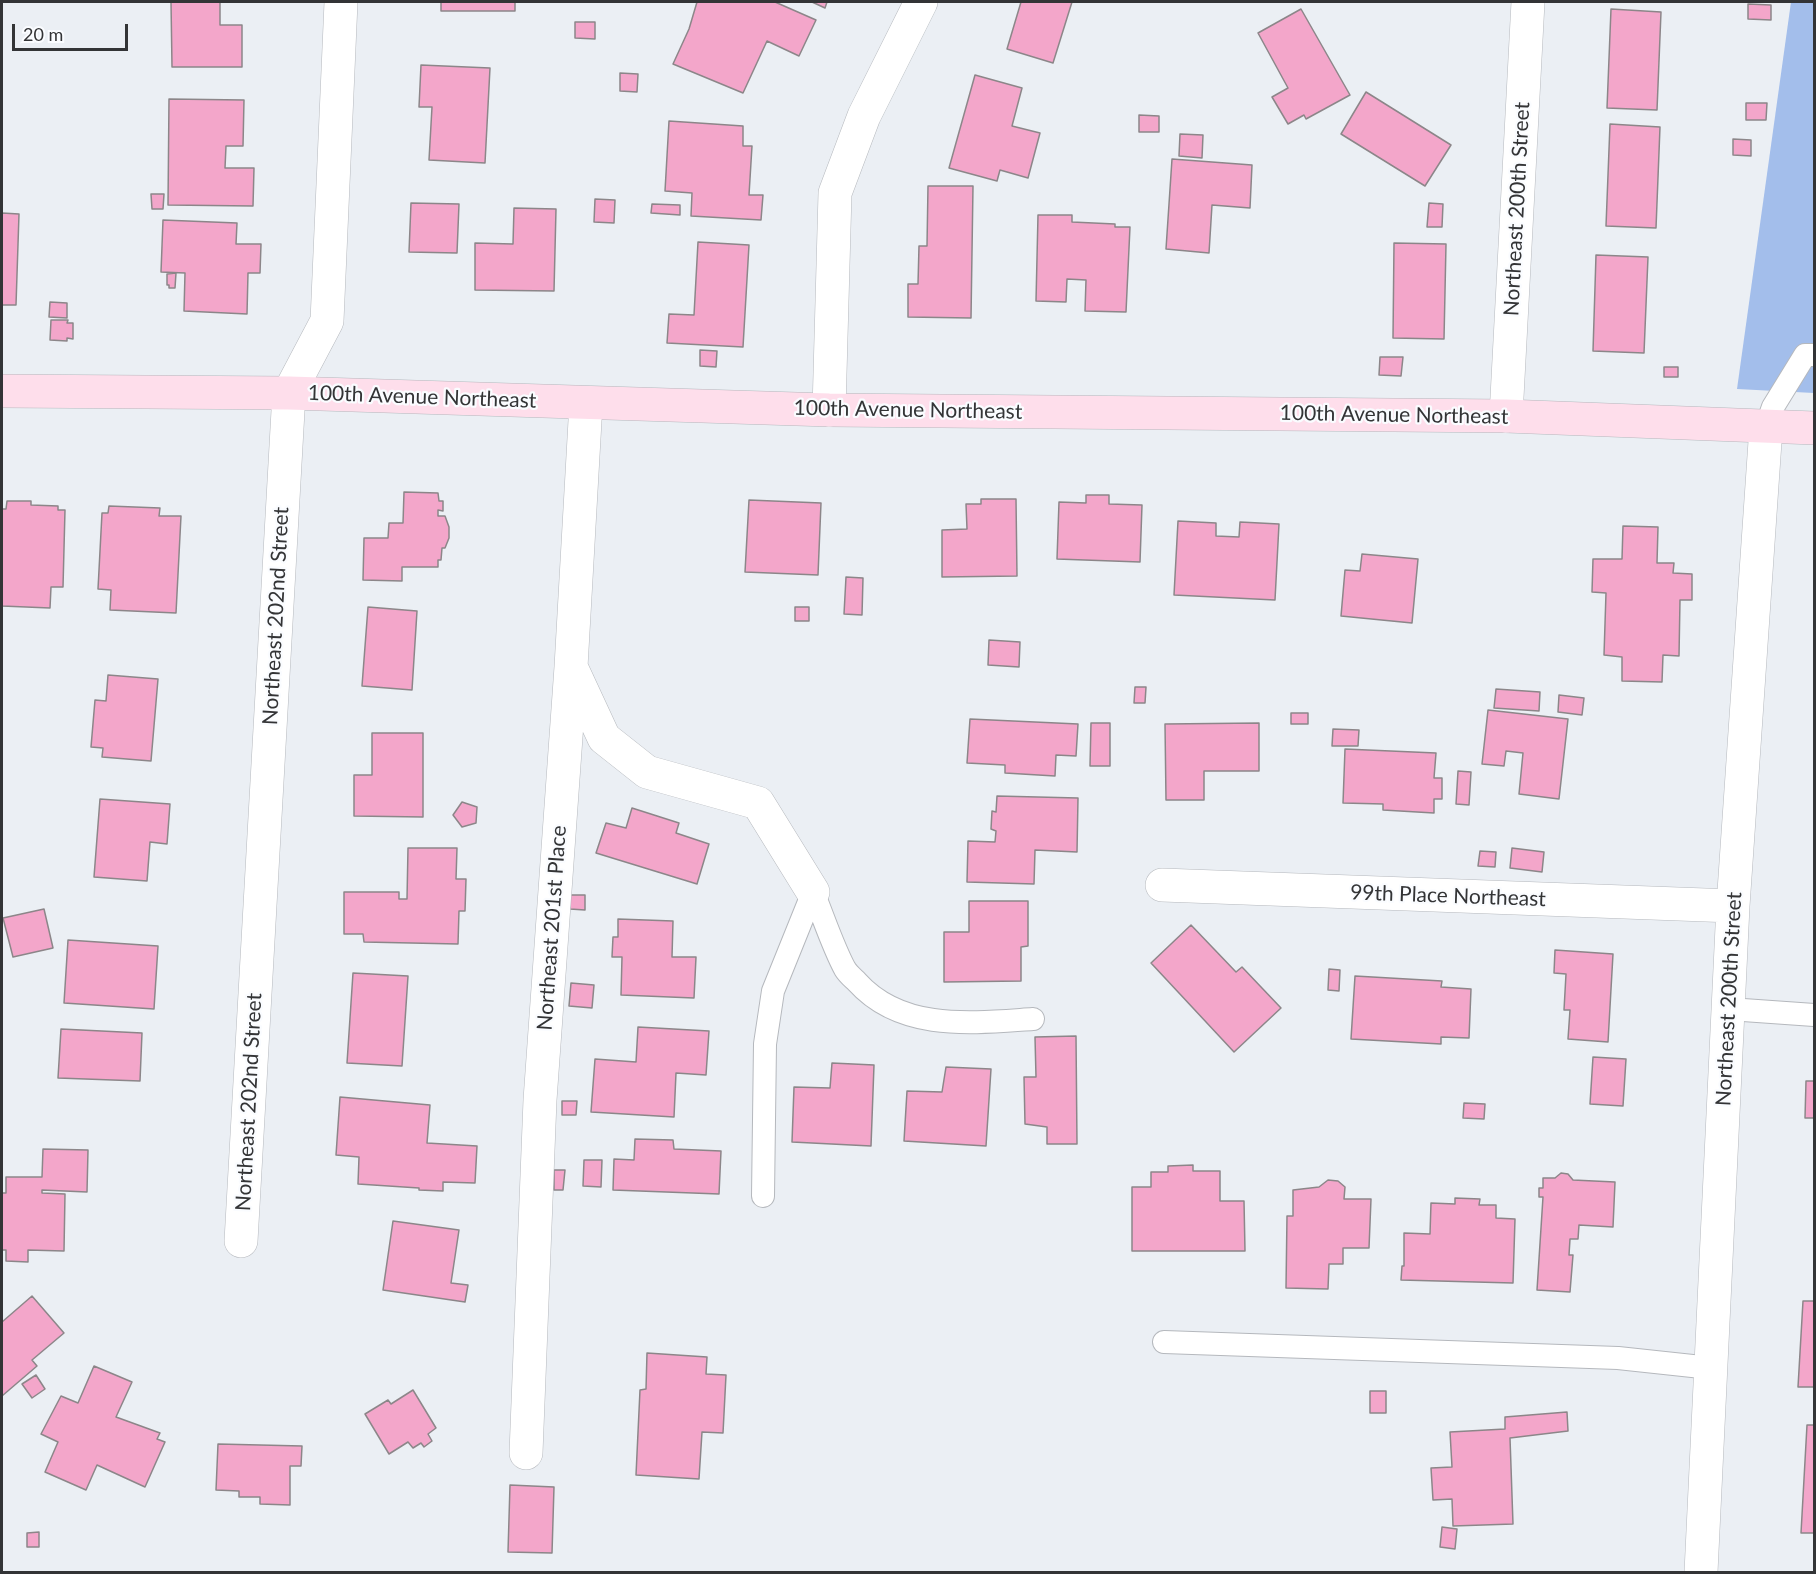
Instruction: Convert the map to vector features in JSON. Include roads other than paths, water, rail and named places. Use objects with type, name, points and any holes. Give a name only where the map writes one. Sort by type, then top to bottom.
[{"type":"street","name":"Northeast 202nd Street","points":[[241,1241],[289,393],[327,321],[341,2]]},
{"type":"street","points":[[829,410],[835,193],[864,116],[921,2]]},
{"type":"street","name":"Northeast 200th Street","points":[[1506,416],[1528,2]]},
{"type":"street","name":"100th Avenue Northeast","points":[[2,391],[289,393],[829,410],[1506,416],[1815,428]]},
{"type":"street","name":"Northeast 201st Place","points":[[526,1453],[540,1100],[571,667],[586,403]]},
{"type":"street","name":"Northeast 200th Street","points":[[1701,1572],[1733,906],[1766,427]]},
{"type":"street","points":[[571,667],[604,738],[646,772],[758,803],[813,892]]},
{"type":"street","name":"99th Place Northeast","points":[[1162,885],[1733,906]]},
{"type":"lane","points":[[1766,427],[1773,408],[1805,355],[1815,355]]},
{"type":"lane","points":[[813,892],[845,970],[871,997],[929,1020],[969,1023],[1033,1019]]},
{"type":"lane","points":[[763,1196],[765,1044],[773,991],[813,892]]},
{"type":"lane","points":[[1729,1009],[1815,1016]]},
{"type":"lane","points":[[1164,1342],[1618,1358],[1711,1368]]}]
